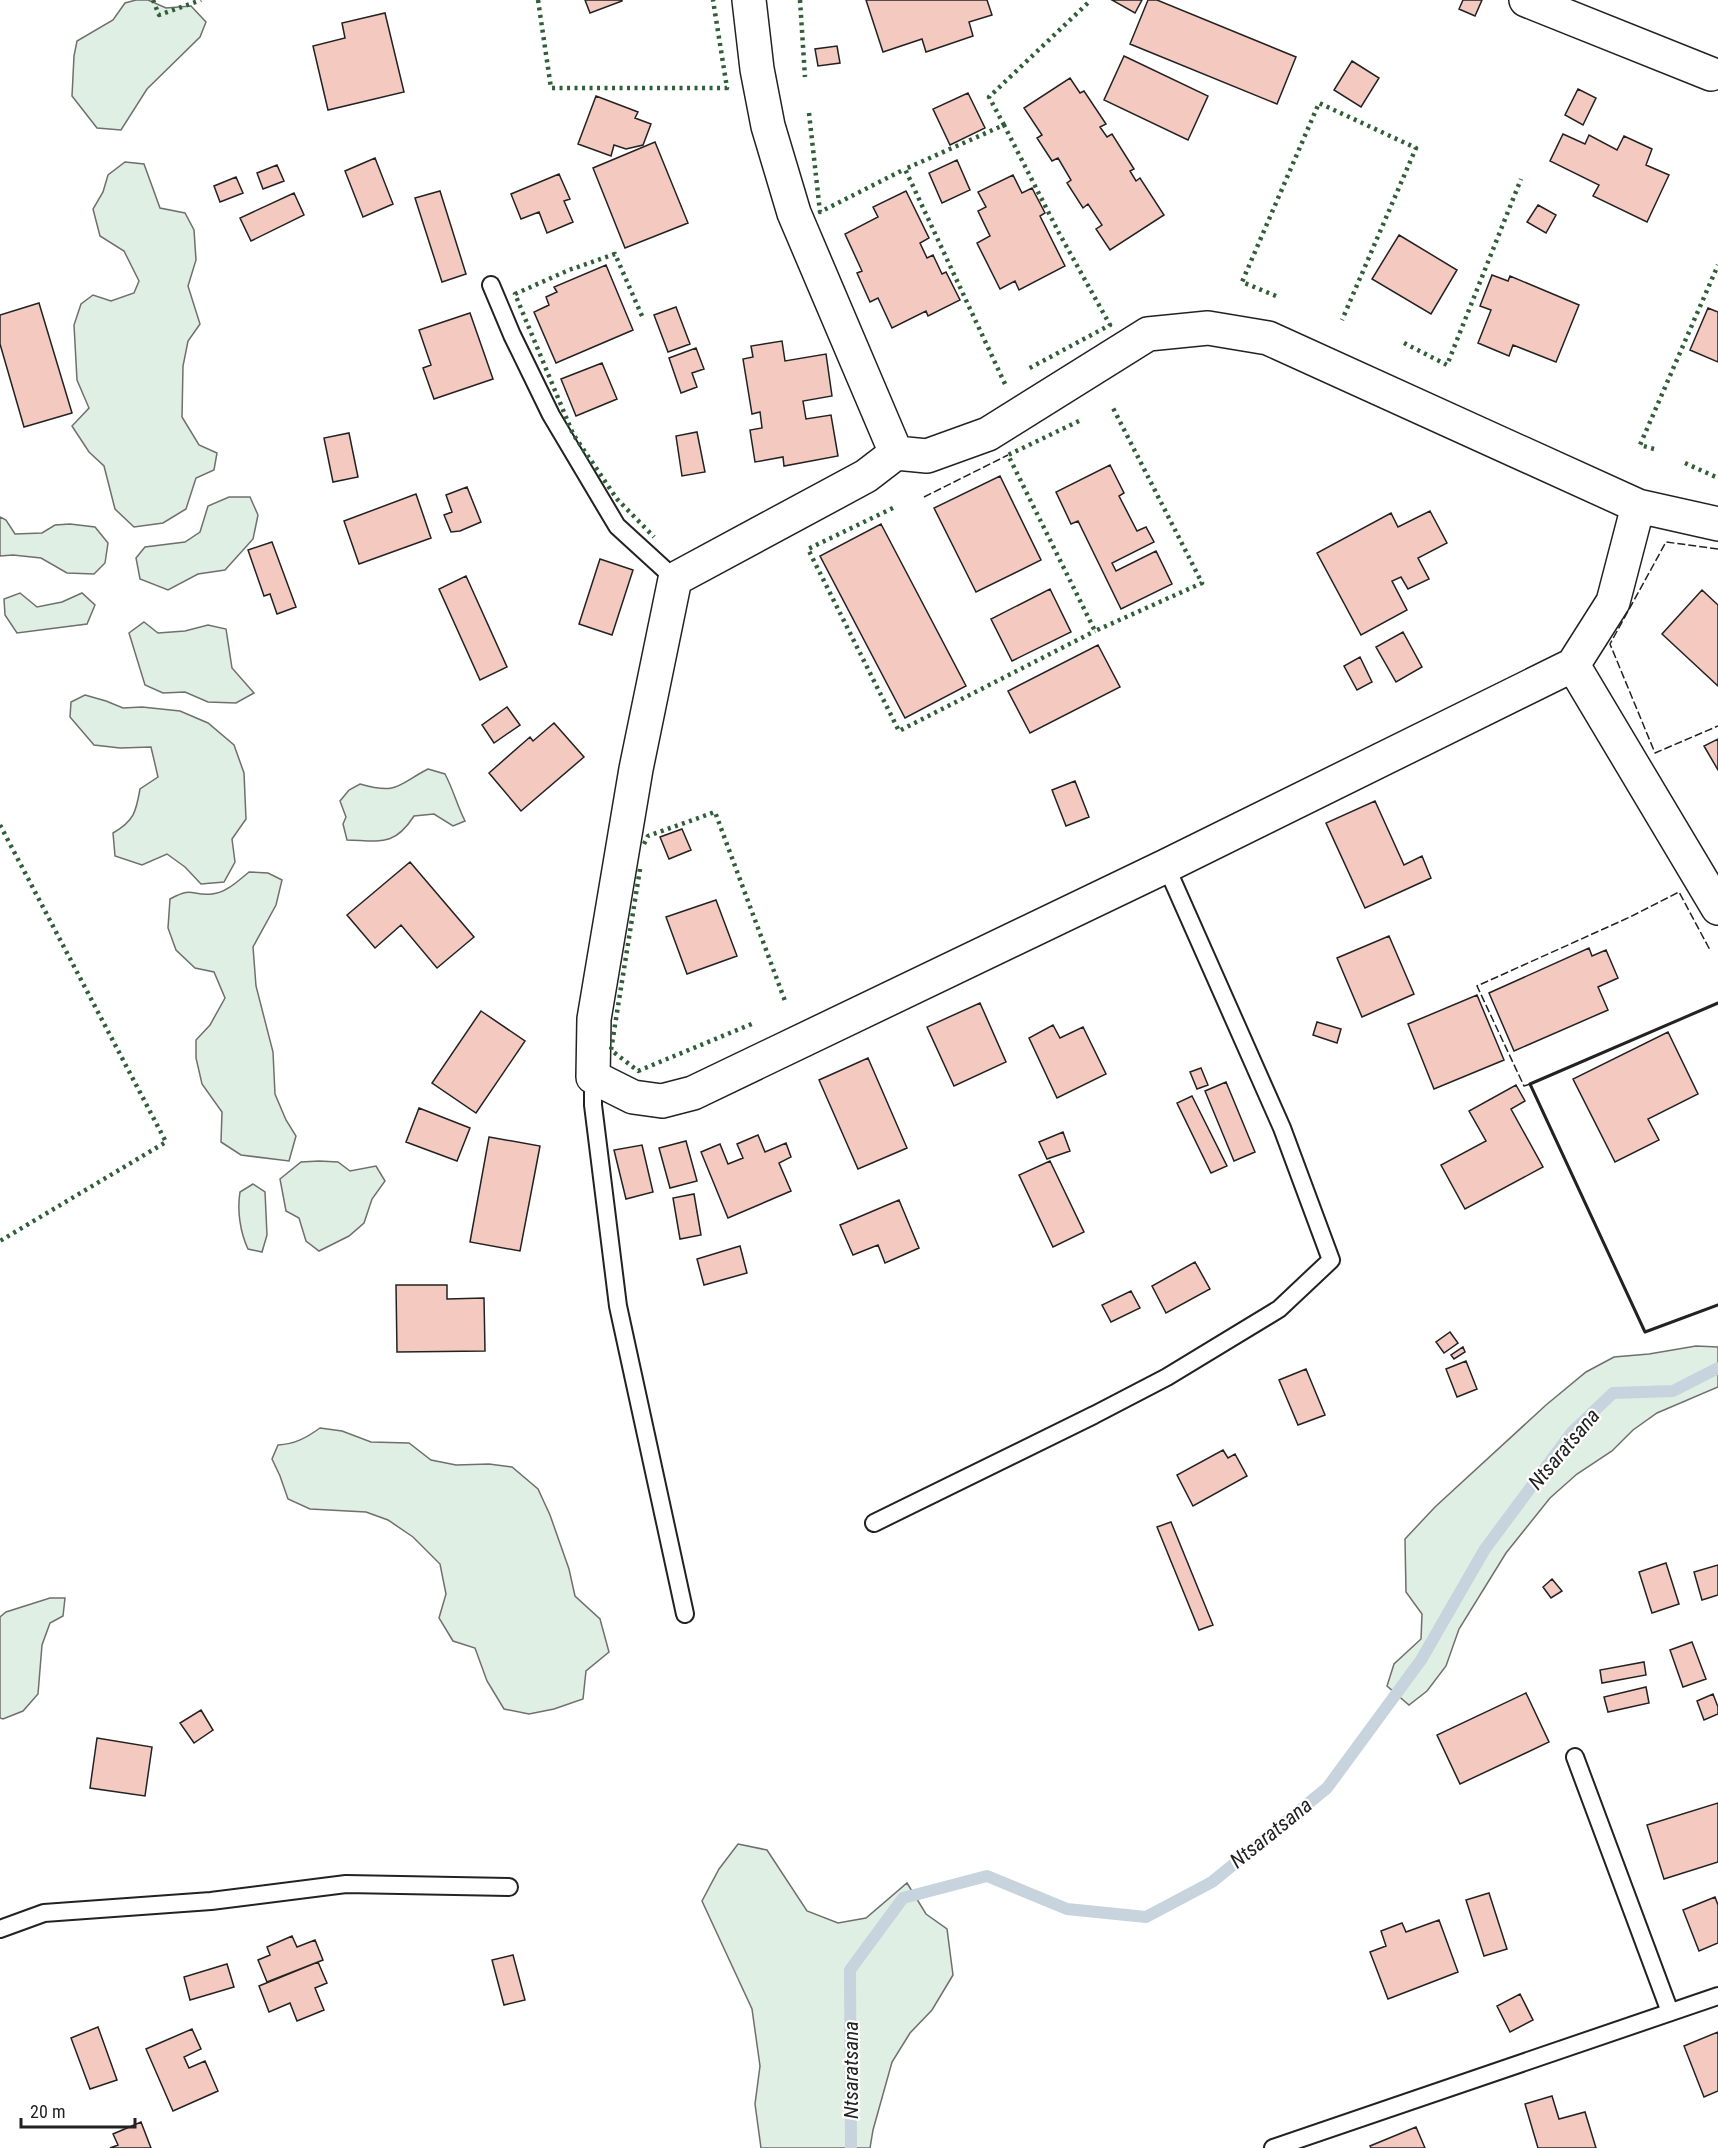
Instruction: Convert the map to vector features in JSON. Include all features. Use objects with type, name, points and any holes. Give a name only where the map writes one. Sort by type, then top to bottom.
[{"type":"street","points":[[749,0],[757,69],[768,126],[794,213],[896,453]]},
{"type":"street","points":[[1526,0],[1711,74]]},
{"type":"street","points":[[1638,506],[1613,602],[1573,665],[1166,866],[693,1093],[662,1101],[633,1097],[593,1077],[594,1019],[636,769],[675,579],[866,476],[896,453],[927,456],[988,434],[1148,334],[1208,328],[1268,338],[1638,506],[1718,524]]},
{"type":"street","points":[[1573,665],[1718,908]]},
{"type":"lane","points":[[491,285],[551,416],[617,526],[675,579]]},
{"type":"lane","points":[[874,1523],[1167,1377],[1279,1309],[1331,1260],[1281,1128],[1166,866]]},
{"type":"lane","points":[[593,1077],[593,1105],[618,1306],[685,1614]]},
{"type":"lane","points":[[1575,1757],[1670,2012]]},
{"type":"lane","points":[[0,1929],[44,1913],[211,1901],[346,1884],[509,1887]]},
{"type":"lane","points":[[1273,2148],[1718,1996]]},
{"type":"green space","points":[[148,0],[166,8],[191,6],[206,22],[200,37],[147,89],[121,130],[97,128],[72,96],[77,41],[113,20],[125,3]]},
{"type":"green space","points":[[125,162],[144,164],[160,208],[185,213],[194,230],[196,260],[188,286],[200,324],[188,341],[183,366],[182,417],[199,445],[217,453],[214,470],[196,478],[186,509],[163,523],[134,527],[115,509],[104,466],[89,452],[72,426],[89,408],[77,380],[74,325],[81,304],[93,295],[111,301],[134,293],[139,281],[124,251],[100,236],[93,209],[103,192],[108,175]]},
{"type":"green space","points":[[229,497],[250,497],[258,515],[253,539],[225,570],[198,574],[168,590],[140,579],[136,558],[145,547],[185,542],[200,532],[208,506]]},
{"type":"green space","points":[[0,517],[6,520],[15,534],[42,533],[55,525],[95,527],[108,543],[105,563],[94,574],[67,573],[41,558],[0,556]]},
{"type":"green space","points":[[20,593],[37,607],[62,602],[82,593],[95,605],[87,624],[17,633],[5,615],[4,599]]},
{"type":"green space","points":[[144,622],[158,633],[185,631],[208,625],[226,629],[232,668],[254,693],[236,703],[208,702],[185,692],[163,693],[145,685],[129,633]]},
{"type":"green space","points":[[85,695],[123,708],[142,707],[180,711],[208,723],[234,745],[244,773],[246,819],[232,839],[235,862],[224,882],[201,884],[185,867],[167,854],[142,865],[115,856],[113,833],[130,820],[140,789],[158,777],[151,747],[120,748],[94,745],[70,717],[71,702]]},
{"type":"green space","points":[[428,769],[445,774],[465,821],[453,826],[434,814],[414,816],[400,833],[385,840],[347,840],[343,824],[346,817],[340,801],[349,790],[360,784],[382,789],[397,787]]},
{"type":"green space","points":[[249,872],[268,873],[282,880],[276,905],[253,947],[256,986],[273,1052],[275,1094],[296,1136],[289,1161],[241,1155],[221,1142],[222,1112],[202,1084],[196,1058],[196,1040],[210,1025],[225,998],[214,972],[195,968],[176,950],[168,928],[170,899],[188,892],[217,893],[232,886]]},
{"type":"green space","points":[[301,1162],[338,1162],[350,1171],[376,1166],[385,1181],[372,1199],[364,1223],[349,1236],[319,1251],[306,1241],[299,1218],[286,1211],[280,1179]]},
{"type":"green space","points":[[253,1184],[265,1192],[267,1235],[262,1252],[248,1249],[240,1221],[240,1192]]},
{"type":"green space","points":[[1696,1346],[1718,1347],[1718,1387],[1657,1413],[1633,1430],[1612,1451],[1577,1474],[1550,1498],[1506,1553],[1459,1629],[1446,1666],[1427,1691],[1409,1705],[1387,1686],[1394,1664],[1421,1639],[1422,1614],[1406,1592],[1405,1539],[1435,1507],[1546,1405],[1586,1372],[1614,1357]]},
{"type":"green space","points":[[320,1428],[342,1431],[371,1442],[409,1443],[431,1460],[456,1465],[489,1464],[512,1467],[538,1489],[569,1569],[575,1596],[600,1619],[609,1652],[586,1671],[583,1699],[554,1709],[529,1714],[504,1709],[487,1681],[475,1648],[453,1641],[439,1618],[446,1594],[440,1564],[413,1537],[388,1520],[366,1512],[310,1509],[288,1499],[272,1459],[278,1445],[300,1440]]},
{"type":"green space","points":[[50,1598],[65,1598],[63,1616],[50,1623],[42,1645],[38,1694],[23,1711],[3,1719],[0,1718],[0,1617],[6,1612]]},
{"type":"green space","points":[[738,1844],[767,1850],[807,1911],[838,1923],[866,1918],[907,1883],[926,1914],[947,1929],[953,1975],[932,2010],[910,2033],[892,2062],[870,2148],[761,2148],[755,2104],[760,2066],[752,2009],[702,1901],[719,1869]]},
{"type":"building","points":[[585,0],[622,0],[622,1],[590,13]]},
{"type":"building","points":[[866,0],[987,0],[992,15],[969,22],[973,36],[926,52],[922,39],[883,52]]},
{"type":"building","points":[[1112,0],[1142,0],[1135,13]]},
{"type":"building","points":[[1148,0],[1157,0],[1296,57],[1277,104],[1130,44]]},
{"type":"building","points":[[1463,0],[1482,0],[1475,16],[1459,9]]},
{"type":"building","points":[[385,13],[404,92],[328,110],[313,46],[345,38],[342,23]]},
{"type":"building","points":[[837,46],[840,63],[818,66],[815,49]]},
{"type":"building","points":[[1124,56],[1208,96],[1188,140],[1104,100]]},
{"type":"building","points":[[1352,61],[1379,78],[1361,107],[1334,90]]},
{"type":"building","points":[[1070,78],[1080,93],[1084,91],[1106,124],[1100,127],[1107,137],[1112,134],[1134,169],[1130,171],[1136,181],[1140,178],[1164,215],[1110,250],[1096,229],[1102,225],[1088,204],[1083,208],[1067,183],[1071,180],[1058,158],[1052,161],[1037,138],[1042,135],[1024,108]]},
{"type":"building","points":[[1578,89],[1596,98],[1583,125],[1565,115]]},
{"type":"building","points":[[968,93],[985,128],[950,145],[933,109]]},
{"type":"building","points":[[596,96],[638,112],[635,118],[651,124],[643,145],[626,149],[614,145],[611,156],[578,144]]},
{"type":"building","points":[[1563,134],[1585,144],[1589,135],[1617,150],[1624,136],[1652,149],[1646,165],[1669,175],[1647,222],[1593,196],[1599,185],[1550,161]]},
{"type":"building","points":[[655,142],[688,223],[625,248],[593,168]]},
{"type":"building","points":[[375,158],[393,204],[363,217],[345,171]]},
{"type":"building","points":[[957,160],[970,190],[942,203],[929,173]]},
{"type":"building","points":[[277,165],[284,181],[263,189],[257,173]]},
{"type":"building","points":[[559,174],[570,199],[564,201],[573,222],[547,233],[539,212],[521,219],[511,194]]},
{"type":"building","points":[[1013,175],[1022,193],[1032,188],[1045,213],[1040,216],[1065,266],[1019,290],[1015,281],[1000,289],[977,243],[990,236],[978,211],[986,207],[978,192]]},
{"type":"building","points":[[236,177],[243,193],[220,202],[214,186]]},
{"type":"building","points":[[440,191],[466,274],[442,282],[415,198]]},
{"type":"building","points":[[906,191],[929,238],[920,243],[927,258],[933,255],[942,274],[946,272],[960,300],[928,316],[926,311],[892,328],[878,298],[870,302],[857,273],[862,271],[845,234],[878,217],[873,207]]},
{"type":"building","points":[[294,193],[304,215],[251,241],[240,218]]},
{"type":"building","points":[[1538,205],[1556,215],[1546,233],[1527,222]]},
{"type":"building","points":[[1399,235],[1457,270],[1431,314],[1372,279]]},
{"type":"building","points":[[606,265],[633,330],[556,363],[534,312],[549,305],[546,297],[557,292],[554,287]]},
{"type":"building","points":[[1492,275],[1508,281],[1510,276],[1579,305],[1556,362],[1513,345],[1509,356],[1478,343],[1491,310],[1480,306]]},
{"type":"building","points":[[39,303],[72,413],[24,427],[0,344],[0,315]]},
{"type":"building","points":[[676,307],[690,344],[668,352],[654,315]]},
{"type":"building","points":[[1708,308],[1718,312],[1718,362],[1690,350]]},
{"type":"building","points":[[470,313],[493,379],[434,399],[423,368],[431,365],[419,330]]},
{"type":"building","points":[[782,341],[785,361],[826,354],[832,396],[803,401],[806,419],[831,415],[838,456],[784,466],[783,457],[755,462],[750,430],[762,428],[760,412],[752,414],[743,359],[753,357],[751,346]]},
{"type":"building","points":[[696,348],[704,369],[692,373],[697,387],[681,393],[669,358]]},
{"type":"building","points":[[602,363],[617,399],[576,416],[561,379]]},
{"type":"building","points":[[697,432],[705,472],[682,476],[676,436]]},
{"type":"building","points":[[349,433],[358,477],[333,482],[324,438]]},
{"type":"building","points":[[1110,465],[1124,493],[1119,496],[1137,531],[1146,527],[1154,542],[1112,563],[1116,571],[1156,551],[1172,584],[1121,609],[1078,521],[1071,524],[1056,492]]},
{"type":"building","points":[[1000,476],[1041,560],[976,592],[934,508]]},
{"type":"building","points":[[467,487],[481,522],[460,531],[451,532],[444,515],[452,512],[446,495]]},
{"type":"building","points":[[416,494],[431,538],[359,564],[344,521]]},
{"type":"building","points":[[1430,511],[1447,543],[1418,558],[1429,579],[1408,589],[1401,577],[1392,581],[1407,610],[1361,635],[1317,553],[1391,513],[1398,527]]},
{"type":"building","points":[[881,524],[966,686],[905,718],[820,556]]},
{"type":"building","points":[[272,542],[296,607],[277,614],[270,594],[264,596],[248,550]]},
{"type":"building","points":[[600,559],[633,570],[612,635],[579,624]]},
{"type":"building","points":[[466,576],[507,667],[480,680],[439,589]]},
{"type":"building","points":[[1050,589],[1071,632],[1012,661],[991,619]]},
{"type":"building","points":[[1702,590],[1718,605],[1718,686],[1662,634]]},
{"type":"building","points":[[1403,632],[1422,667],[1396,682],[1376,647]]},
{"type":"building","points":[[1098,645],[1120,687],[1030,733],[1008,691]]},
{"type":"building","points":[[1360,657],[1372,682],[1357,690],[1344,666]]},
{"type":"building","points":[[507,707],[520,725],[494,743],[482,725]]},
{"type":"building","points":[[554,723],[584,757],[521,811],[489,773],[530,737],[533,741]]},
{"type":"building","points":[[1718,739],[1718,770],[1704,746]]},
{"type":"building","points":[[1075,781],[1089,817],[1066,826],[1052,790]]},
{"type":"building","points":[[1375,801],[1404,865],[1422,856],[1431,878],[1365,908],[1326,823]]},
{"type":"building","points":[[682,829],[691,850],[669,859],[660,837]]},
{"type":"building","points":[[410,862],[474,937],[437,968],[401,925],[375,948],[347,915]]},
{"type":"building","points":[[716,900],[737,956],[687,974],[666,917]]},
{"type":"building","points":[[1389,936],[1414,994],[1362,1017],[1337,958]]},
{"type":"building","points":[[1589,948],[1592,956],[1606,950],[1618,978],[1598,987],[1608,1010],[1514,1051],[1489,993]]},
{"type":"building","points":[[1477,995],[1504,1060],[1434,1089],[1408,1024]]},
{"type":"building","points":[[980,1003],[1006,1062],[954,1086],[927,1027]]},
{"type":"building","points":[[481,1011],[525,1041],[476,1113],[432,1083]]},
{"type":"building","points":[[1317,1022],[1341,1029],[1337,1043],[1313,1035]]},
{"type":"building","points":[[1053,1025],[1060,1038],[1083,1027],[1106,1074],[1057,1098],[1029,1038]]},
{"type":"building","points":[[1668,1032],[1698,1094],[1648,1119],[1659,1140],[1615,1162],[1573,1079]]},
{"type":"building","points":[[868,1058],[907,1148],[858,1169],[819,1080]]},
{"type":"building","points":[[1201,1068],[1208,1085],[1197,1089],[1190,1072]]},
{"type":"building","points":[[1226,1082],[1255,1152],[1234,1161],[1205,1091]]},
{"type":"building","points":[[1516,1085],[1525,1101],[1511,1109],[1543,1167],[1465,1209],[1441,1165],[1486,1141],[1469,1111]]},
{"type":"building","points":[[1192,1096],[1227,1166],[1211,1173],[1177,1103]]},
{"type":"building","points":[[419,1108],[470,1128],[457,1161],[406,1142]]},
{"type":"building","points":[[1063,1132],[1070,1151],[1047,1159],[1039,1142]]},
{"type":"building","points":[[758,1135],[765,1152],[786,1143],[791,1157],[779,1163],[791,1191],[728,1218],[701,1152],[720,1144],[728,1164],[743,1158],[737,1144]]},
{"type":"building","points":[[489,1137],[540,1146],[520,1251],[470,1242]]},
{"type":"building","points":[[686,1141],[697,1181],[670,1188],[659,1148]]},
{"type":"building","points":[[642,1145],[653,1192],[626,1199],[614,1150]]},
{"type":"building","points":[[1050,1161],[1084,1232],[1053,1247],[1019,1175]]},
{"type":"building","points":[[694,1194],[701,1235],[680,1239],[673,1198]]},
{"type":"building","points":[[899,1200],[919,1248],[885,1263],[878,1245],[853,1255],[840,1225]]},
{"type":"building","points":[[740,1246],[747,1273],[704,1285],[697,1259]]},
{"type":"building","points":[[1195,1262],[1210,1289],[1166,1313],[1152,1286]]},
{"type":"building","points":[[396,1285],[447,1285],[447,1299],[484,1298],[485,1351],[397,1352]]},
{"type":"building","points":[[1131,1291],[1140,1308],[1111,1322],[1102,1305]]},
{"type":"building","points":[[1450,1332],[1458,1343],[1444,1353],[1436,1342]]},
{"type":"building","points":[[1463,1347],[1465,1352],[1454,1359],[1451,1355]]},
{"type":"building","points":[[1466,1361],[1477,1389],[1457,1397],[1446,1369]]},
{"type":"building","points":[[1306,1369],[1325,1415],[1298,1425],[1279,1380]]},
{"type":"building","points":[[1223,1450],[1228,1458],[1235,1454],[1247,1476],[1193,1506],[1177,1475]]},
{"type":"building","points":[[1171,1522],[1213,1625],[1199,1630],[1157,1527]]},
{"type":"building","points":[[1666,1563],[1679,1604],[1652,1613],[1639,1572]]},
{"type":"building","points":[[1718,1565],[1718,1595],[1702,1600],[1694,1572]]},
{"type":"building","points":[[1552,1579],[1562,1591],[1551,1598],[1543,1587]]},
{"type":"building","points":[[1692,1642],[1706,1679],[1683,1687],[1670,1650]]},
{"type":"building","points":[[1644,1662],[1646,1675],[1602,1683],[1600,1670]]},
{"type":"building","points":[[1646,1687],[1649,1703],[1608,1712],[1604,1697]]},
{"type":"building","points":[[1526,1693],[1549,1742],[1460,1784],[1437,1735]]},
{"type":"building","points":[[1713,1694],[1718,1714],[1704,1720],[1697,1701]]},
{"type":"building","points":[[201,1710],[213,1730],[194,1743],[180,1723]]},
{"type":"building","points":[[97,1738],[152,1747],[145,1796],[90,1788]]},
{"type":"building","points":[[1718,1803],[1718,1862],[1664,1879],[1647,1825]]},
{"type":"building","points":[[1489,1893],[1507,1949],[1484,1956],[1466,1900]]},
{"type":"building","points":[[1715,1897],[1718,1905],[1718,1943],[1699,1951],[1683,1910]]},
{"type":"building","points":[[1439,1920],[1458,1972],[1388,1999],[1370,1952],[1386,1946],[1381,1931],[1402,1923],[1406,1932]]},
{"type":"building","points":[[292,1936],[297,1947],[315,1940],[323,1960],[267,1982],[258,1960],[270,1955],[267,1947]]},
{"type":"building","points":[[513,1955],[525,2000],[504,2005],[492,1960]]},
{"type":"building","points":[[318,1962],[327,1983],[315,1988],[324,2010],[297,2021],[290,2003],[269,2012],[259,1986]]},
{"type":"building","points":[[227,1964],[234,1987],[190,2000],[184,1977]]},
{"type":"building","points":[[1520,1994],[1533,2020],[1510,2032],[1497,2006]]},
{"type":"building","points":[[98,2027],[117,2080],[90,2089],[71,2038]]},
{"type":"building","points":[[192,2029],[201,2049],[184,2057],[189,2068],[205,2061],[218,2091],[173,2111],[146,2049]]},
{"type":"building","points":[[1718,2032],[1718,2091],[1704,2097],[1684,2046]]},
{"type":"building","points":[[1552,2096],[1559,2119],[1585,2112],[1596,2148],[1538,2148],[1525,2104]]},
{"type":"building","points":[[141,2122],[151,2148],[110,2148],[118,2145],[113,2134]]},
{"type":"building","points":[[1416,2127],[1425,2148],[1371,2148],[1370,2146]]},
{"type":"waterway","name":"Ntsaratsana","points":[[851,2148],[850,1970],[903,1898],[987,1876],[1067,1909],[1146,1917],[1212,1882],[1327,1788],[1421,1660],[1485,1549],[1572,1432],[1613,1393],[1673,1391],[1718,1368]]},
{"type":"hedge","points":[[153,0],[159,15],[201,0]]},
{"type":"hedge","points":[[538,0],[551,88],[727,88],[713,0]]},
{"type":"hedge","points":[[800,0],[805,77]]},
{"type":"hedge","points":[[1004,125],[989,97],[1091,0]]},
{"type":"hedge","points":[[1276,296],[1242,282],[1319,103],[1416,148],[1342,320]]},
{"type":"hedge","points":[[809,113],[820,212],[905,169]]},
{"type":"hedge","points":[[1005,384],[905,169],[1004,125],[1059,233],[1110,325],[1026,370]]},
{"type":"hedge","points":[[1404,343],[1447,365],[1521,179]]},
{"type":"hedge","points":[[642,316],[615,254],[569,270],[515,294],[573,434],[617,499],[654,537]]},
{"type":"hedge","points":[[1654,449],[1640,445],[1718,265]]},
{"type":"hedge","points":[[1079,421],[1008,455],[1095,631],[1202,583],[1112,406]]},
{"type":"hedge","points":[[1685,463],[1718,478]]},
{"type":"hedge","points":[[893,508],[808,549],[899,731],[1095,631]]},
{"type":"hedge","points":[[644,844],[648,836],[715,812],[785,1001]]},
{"type":"hedge","points":[[0,825],[166,1142],[0,1241]]},
{"type":"hedge","points":[[640,869],[611,1050],[638,1071],[754,1023]]},
{"type":"fence","points":[[924,497],[1008,455]]},
{"type":"fence","points":[[1718,549],[1666,542],[1610,644],[1655,753],[1718,726]]},
{"type":"fence","points":[[1530,1084],[1524,1086],[1477,986],[1630,917],[1679,892],[1710,950]]},
{"type":"wall","points":[[1718,1003],[1530,1084],[1645,1332],[1718,1305]]}]
